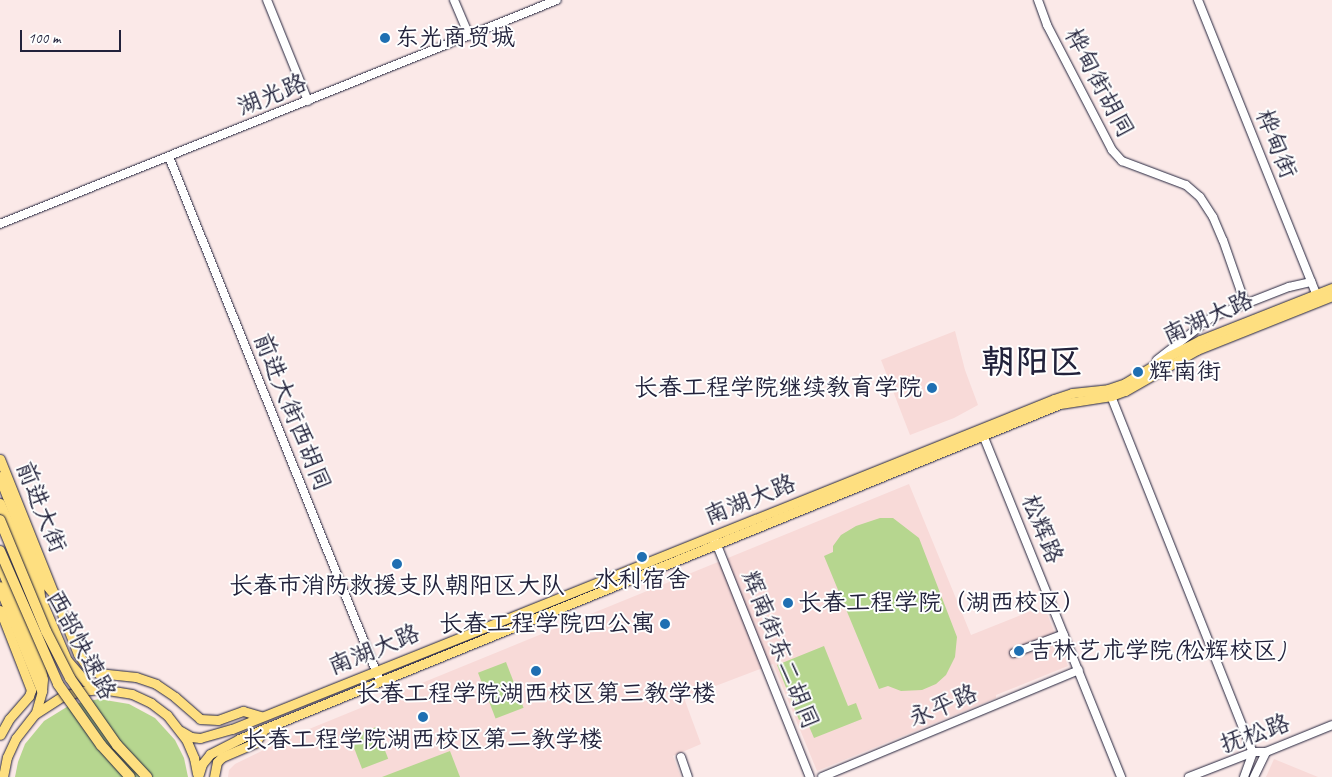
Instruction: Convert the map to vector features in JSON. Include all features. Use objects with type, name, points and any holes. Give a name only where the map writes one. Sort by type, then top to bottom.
[{"type":"highway","points":[[0,478],[38,574],[40,598]]},
{"type":"highway","name":"西部快速路","points":[[0,520],[46,630],[70,678],[117,745],[147,777]]},
{"type":"highway","name":"西部快速路","points":[[0,551],[58,684],[101,745],[130,777]]},
{"type":"highway","points":[[38,574],[54,594]]},
{"type":"highway","points":[[0,587],[42,692]]},
{"type":"main road","name":"南湖大路","points":[[180,730],[191,737],[200,738],[262,716],[1060,404],[1125,391],[1197,350],[1317,297],[1332,288]]},
{"type":"main road","name":"南湖大路","points":[[198,777],[202,764],[210,754],[266,727],[1054,398],[1072,393],[1109,393],[1169,356],[1200,340],[1317,297],[1332,296]]},
{"type":"main road","name":"前进大街","points":[[0,458],[78,654],[96,678],[112,690]]},
{"type":"main road","name":"前进大街","points":[[0,503],[67,660],[86,682],[101,689]]},
{"type":"main road","points":[[0,566],[40,664],[42,692],[35,714]]},
{"type":"main road","points":[[0,610],[31,690],[29,696],[9,719],[0,735]]},
{"type":"main road","points":[[83,662],[98,673],[136,677],[156,684],[175,697],[200,719],[218,720],[243,711],[262,716]]},
{"type":"main road","points":[[3,777],[13,742],[35,714],[61,697],[81,691],[101,689],[132,694],[151,703],[167,715],[180,730],[190,748],[198,777]]},
{"type":"main road","points":[[214,777],[217,762],[222,757],[256,743],[266,727]]},
{"type":"street","points":[[267,0],[308,101]]},
{"type":"street","points":[[454,0],[469,36]]},
{"type":"street","name":"湖光路","points":[[0,224],[557,0]]},
{"type":"street","name":"桦甸街胡同","points":[[1038,0],[1051,32],[1112,150],[1122,160],[1186,186],[1200,197],[1213,217],[1223,240],[1245,303]]},
{"type":"street","name":"桦甸街","points":[[1198,0],[1317,297]]},
{"type":"street","name":"前进大街西胡同","points":[[169,157],[380,681]]},
{"type":"street","points":[[1144,372],[1188,333],[1212,316],[1245,303],[1311,282]]},
{"type":"street","points":[[1109,393],[1252,752],[1244,777]]},
{"type":"street","name":"松辉路","points":[[983,435],[1121,777]]},
{"type":"street","name":"辉南街东二胡同","points":[[716,540],[811,772]]},
{"type":"street","points":[[1014,654],[1064,634]]},
{"type":"street","name":"永平路","points":[[822,777],[1079,670]]},
{"type":"street","name":"抚松路","points":[[1189,777],[1252,752],[1266,752],[1332,725]]},
{"type":"street","points":[[1254,777],[1266,752]]},
{"type":"street","points":[[681,757],[688,777]]},
{"type":"shaded area","name":"长春工程学院继续教育学院","points":[[955,331],[965,370],[978,405],[954,418],[910,435],[881,360]]},
{"type":"shaded area","name":"长春工程学院（湖西校区）","points":[[909,484],[971,635],[1044,606],[1068,666],[996,695],[996,698],[817,771],[773,664],[684,698],[701,744],[673,756],[681,777],[228,777],[229,770],[235,764],[292,736]]},
{"type":"shaded area","points":[[1274,759],[1318,777],[1266,777]]},
{"type":"green space","points":[[880,518],[893,518],[919,538],[957,637],[955,657],[946,675],[936,684],[922,690],[901,691],[888,686],[879,689],[824,556],[833,552],[833,546],[841,535],[856,526]]},
{"type":"green space","points":[[824,646],[848,706],[856,703],[862,719],[814,738],[805,717],[799,720],[777,665]]},
{"type":"green space","points":[[506,662],[524,708],[496,718],[478,673]]},
{"type":"green space","points":[[99,699],[129,704],[155,718],[175,740],[184,758],[188,777],[15,777],[25,744],[44,721],[70,705]]},
{"type":"green space","points":[[376,727],[388,759],[362,769],[350,737]]},
{"type":"green space","points":[[450,751],[460,777],[382,777]]},
{"type":"place","name":"东光商贸城","points":[[385,38]]},
{"type":"place","name":"辉南街","points":[[1138,372]]},
{"type":"place","name":"长春工程学院继续教育学院","points":[[932,388]]},
{"type":"place","name":"水利宿舍","points":[[642,557]]},
{"type":"place","name":"长春市消防救援支队朝阳区大队","points":[[397,564]]},
{"type":"place","name":"长春工程学院（湖西校区）","points":[[788,603]]},
{"type":"place","name":"长春工程学院四公寓","points":[[665,624]]},
{"type":"place","name":"吉林艺术学院(松辉校区)","points":[[1019,651]]},
{"type":"place","name":"长春工程学院湖西校区第三教学楼","points":[[536,671]]},
{"type":"place","name":"长春工程学院湖西校区第二教学楼","points":[[423,717]]},
{"type":"district","name":"朝阳区","points":[[1032,362]]}]
